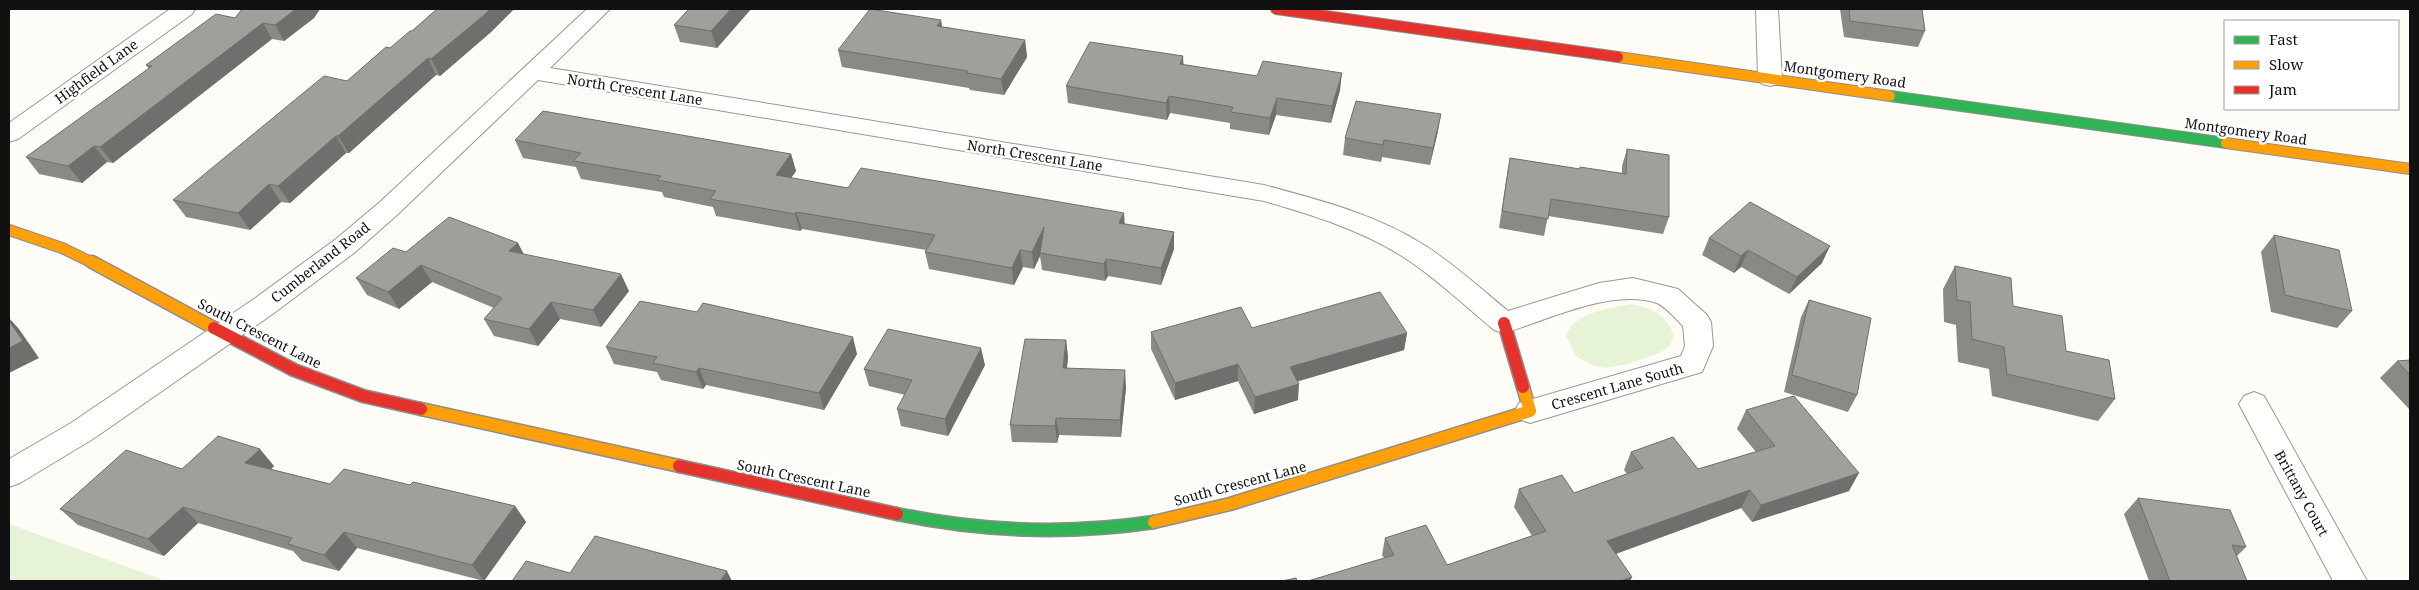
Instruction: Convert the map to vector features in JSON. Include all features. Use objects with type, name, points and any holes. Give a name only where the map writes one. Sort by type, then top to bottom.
[{"type":"street","name":"Highfield Lane","points":[[9,134],[184,9]]},
{"type":"street","name":"Cumberland Road","points":[[9,474],[82,431],[224,333],[344,246],[389,208],[599,9]]},
{"type":"street","name":"Montgomery Road","points":[[1276,9],[2410,169]]},
{"type":"street","points":[[1767,9],[1770,79]]},
{"type":"street","name":"North Crescent Lane","points":[[532,72],[1264,193],[1314,207],[1361,224],[1394,240],[1415,252],[1504,323]]},
{"type":"street","name":"South Crescent Lane","points":[[9,230],[24,234],[90,262],[294,370],[363,396],[920,519],[989,529],[1044,531],[1142,524],[1221,507],[1530,411]]},
{"type":"street","name":"Crescent Lane South","points":[[1504,323],[1599,293],[1633,288],[1668,296],[1698,322],[1699,346],[1692,364],[1530,411]]},
{"type":"street","points":[[1504,323],[1530,411]]},
{"type":"street","name":"Brittany Court","points":[[2254,404],[2350,581]]},
{"type":"green space","points":[[1630,304],[1645,307],[1657,313],[1666,321],[1674,334],[1670,346],[1659,353],[1628,364],[1605,368],[1591,365],[1577,357],[1566,336],[1576,322],[1602,310]]},
{"type":"green space","points":[[9,524],[166,581],[9,581]]},
{"type":"building","points":[[242,9],[296,9],[275,25],[263,23],[100,147],[94,146],[68,166],[26,157],[152,66],[146,65],[216,14],[235,18]]},
{"type":"building","points":[[437,9],[490,9],[431,59],[428,58],[278,186],[269,184],[238,213],[173,200],[324,76],[347,81],[386,47],[390,48]]},
{"type":"building","points":[[689,9],[731,9],[711,31],[674,25]]},
{"type":"building","points":[[870,9],[941,20],[937,26],[1025,40],[1001,79],[967,73],[968,71],[838,50]]},
{"type":"building","points":[[1849,9],[1922,9],[1925,31],[1850,21]]},
{"type":"building","points":[[1090,42],[1183,56],[1180,64],[1257,76],[1263,61],[1342,73],[1332,106],[1277,98],[1270,118],[1231,112],[1233,107],[1169,96],[1166,103],[1066,86]]},
{"type":"building","points":[[1356,101],[1441,114],[1433,148],[1384,140],[1383,145],[1345,138]]},
{"type":"building","points":[[543,111],[791,154],[776,175],[848,188],[861,168],[1124,213],[1119,223],[1174,232],[1161,268],[1106,259],[1104,264],[1040,253],[1044,227],[1032,252],[1020,250],[1012,268],[925,252],[935,235],[710,199],[716,191],[657,180],[661,176],[573,161],[581,153],[515,140]]},
{"type":"building","points":[[1627,149],[1669,155],[1669,217],[1551,199],[1548,219],[1502,211],[1510,158],[1626,174]]},
{"type":"building","points":[[1750,202],[1830,246],[1797,277],[1748,250],[1741,256],[1709,238]]},
{"type":"building","points":[[449,217],[518,243],[509,251],[621,274],[593,310],[551,302],[529,329],[484,319],[502,298],[421,265],[388,292],[356,278],[393,248],[406,252]]},
{"type":"building","points":[[2274,235],[2339,250],[2352,311],[2285,295]]},
{"type":"building","points":[[1955,266],[2011,278],[2013,306],[2062,316],[2066,351],[2109,360],[2115,399],[2007,374],[2004,347],[1972,339],[1970,302],[1957,300]]},
{"type":"building","points":[[1380,292],[1407,333],[1290,367],[1299,384],[1255,397],[1238,364],[1175,383],[1151,332],[1241,307],[1252,328]]},
{"type":"building","points":[[1809,300],[1871,318],[1857,395],[1792,375]]},
{"type":"building","points":[[640,301],[697,312],[703,303],[853,337],[819,393],[699,368],[696,372],[653,363],[657,357],[606,347]]},
{"type":"building","points":[[9,321],[23,341],[9,348]]},
{"type":"building","points":[[888,329],[981,348],[945,419],[897,409],[912,380],[864,369]]},
{"type":"building","points":[[1025,339],[1066,340],[1063,368],[1125,370],[1120,420],[1056,418],[1055,426],[1010,425]]},
{"type":"building","points":[[2410,360],[2410,375],[2397,361]]},
{"type":"building","points":[[1794,396],[1859,473],[1761,505],[1750,490],[1607,541],[1632,577],[1620,581],[1308,581],[1394,555],[1385,538],[1426,525],[1447,565],[1546,531],[1519,489],[1562,475],[1574,493],[1643,468],[1631,452],[1673,437],[1698,469],[1775,446],[1746,410]]},
{"type":"building","points":[[218,436],[260,449],[245,463],[330,484],[344,469],[410,485],[413,482],[515,506],[472,565],[344,532],[324,555],[288,544],[292,538],[183,507],[148,539],[60,509],[126,450],[182,469]]},
{"type":"building","points":[[2138,498],[2230,510],[2246,547],[2232,545],[2247,581],[2170,581]]},
{"type":"building","points":[[595,536],[727,571],[720,581],[512,581],[526,561],[570,573]]},
{"type":"building","points":[[1296,578],[1297,581],[1282,581]]},
{"type":"traffic: fast","points":[[1890,96],[2226,143]]},
{"type":"traffic: fast","points":[[897,514],[960,525],[1025,531],[1090,530],[1154,522]]},
{"type":"traffic: slow","points":[[1618,57],[1890,96]]},
{"type":"traffic: slow","points":[[2226,143],[2410,169]]},
{"type":"traffic: slow","points":[[9,230],[36,238],[88,260],[214,328]]},
{"type":"traffic: slow","points":[[1154,522],[1230,504],[1530,411],[1523,387]]},
{"type":"traffic: slow","points":[[421,409],[679,466]]},
{"type":"traffic: jam","points":[[1276,9],[1618,57]]},
{"type":"traffic: jam","points":[[1504,323],[1523,387]]},
{"type":"traffic: jam","points":[[214,328],[294,370],[363,396],[421,409]]},
{"type":"traffic: jam","points":[[679,466],[897,514]]}]
